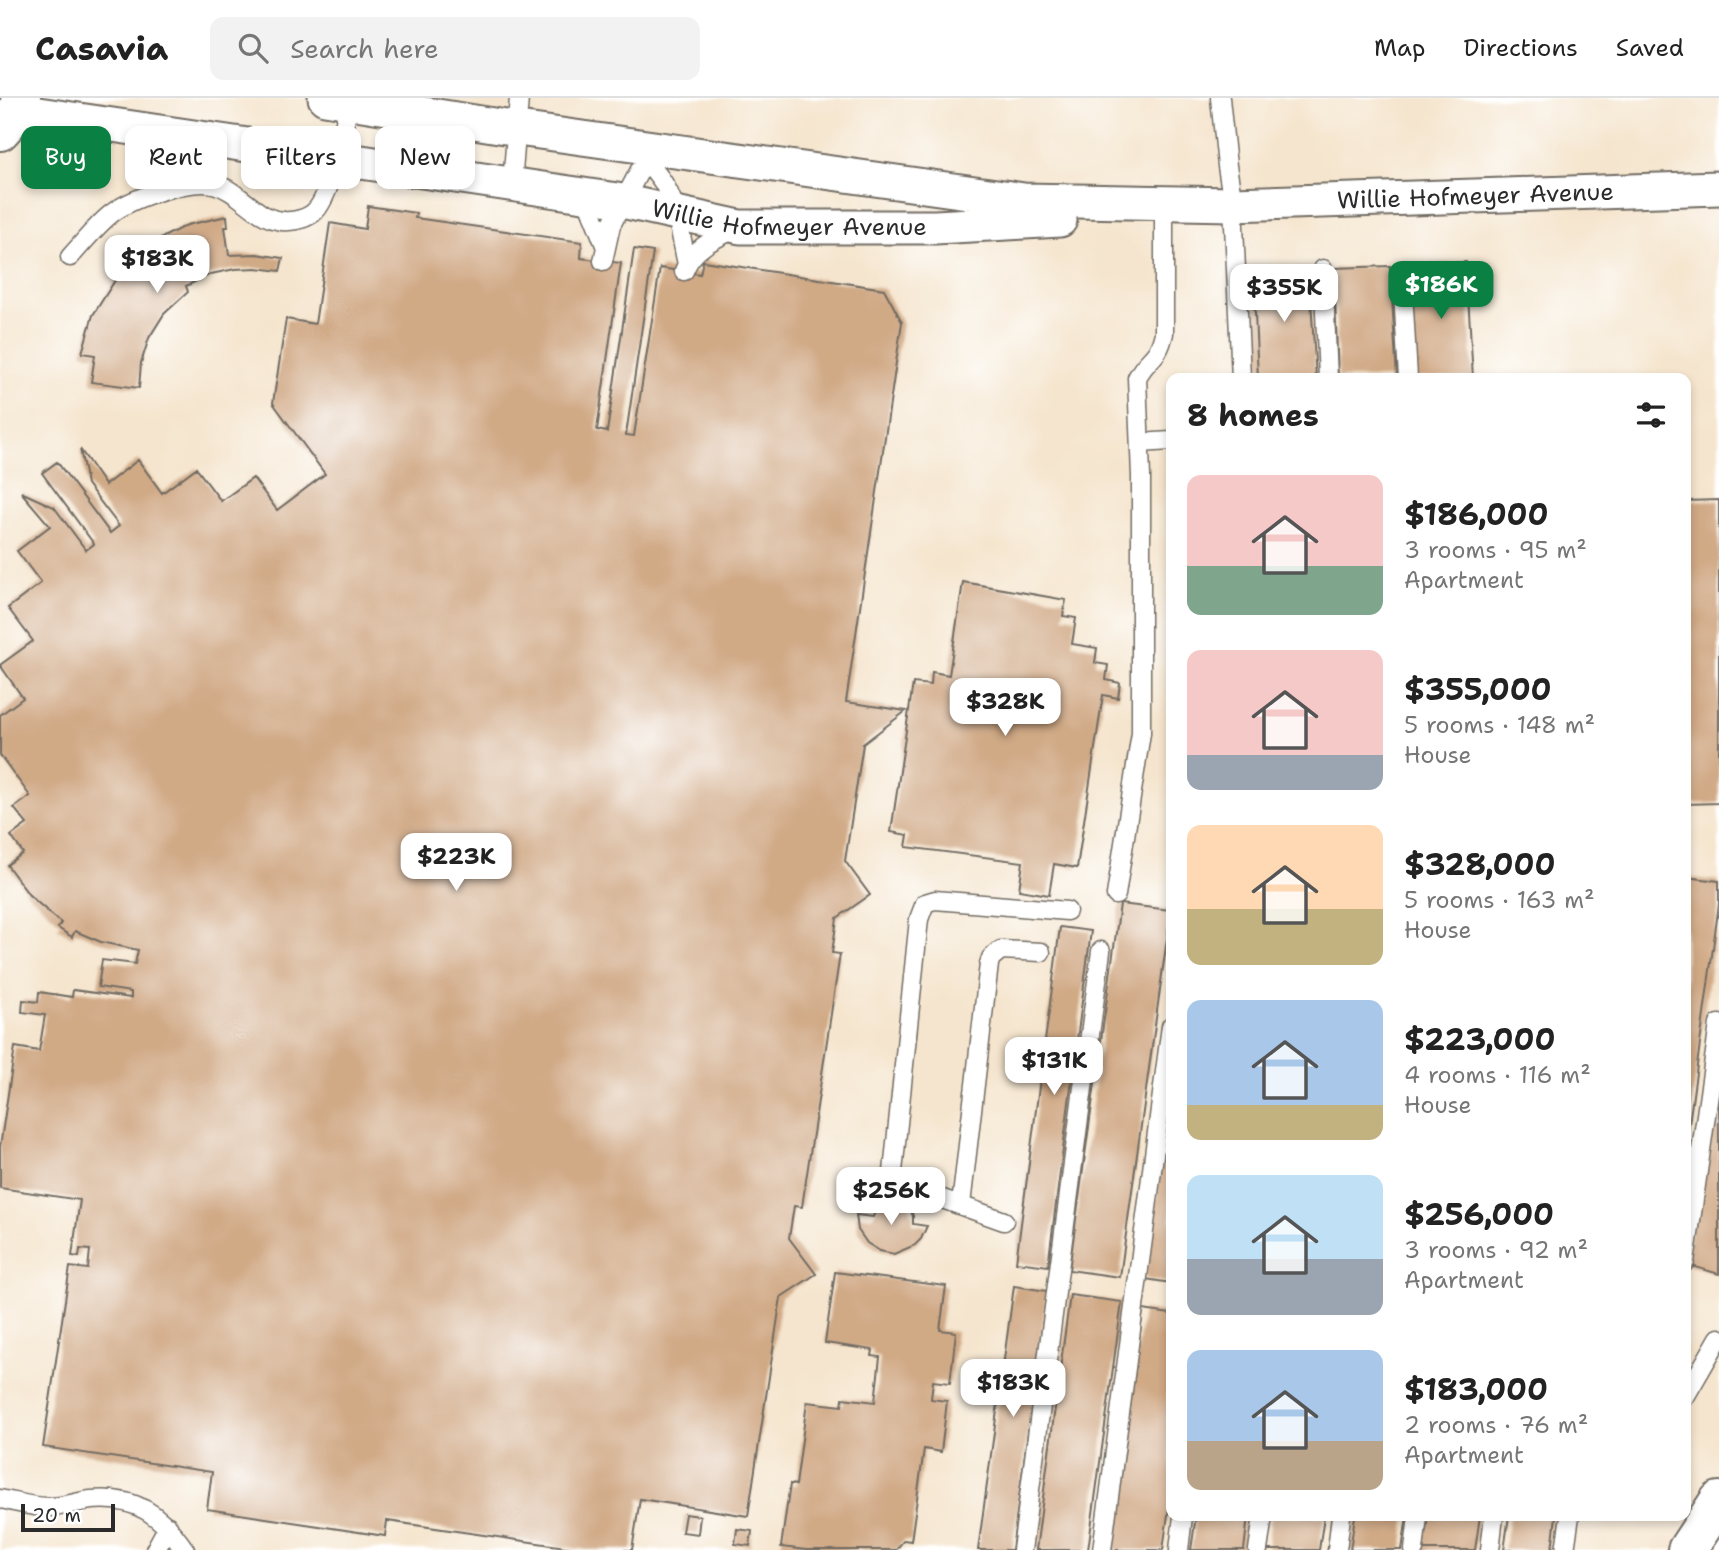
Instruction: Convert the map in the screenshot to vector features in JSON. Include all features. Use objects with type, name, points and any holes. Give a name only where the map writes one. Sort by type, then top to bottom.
[{"type":"street","name":"Willie Hofmeyer Avenue","points":[[337,100],[519,113],[641,150],[1024,200],[1163,207],[1719,188]]},
{"type":"street","name":"Willie Hofmeyer Avenue","points":[[13,113],[241,145]]},
{"type":"street","name":"Willie Hofmeyer Avenue","points":[[361,162],[623,201],[740,227],[935,227],[1092,219],[1163,207]]},
{"type":"street","points":[[1687,1550],[1719,1501]]},
{"type":"lane","points":[[1220,98],[1233,204],[1241,373]]},
{"type":"lane","points":[[337,100],[337,126]]},
{"type":"lane","points":[[512,184],[519,113]]},
{"type":"lane","points":[[585,195],[604,253],[611,225],[623,201],[641,150]]},
{"type":"lane","points":[[641,150],[674,200],[686,268],[700,248],[740,227]]},
{"type":"lane","points":[[70,257],[109,215],[125,205],[181,187],[203,183],[216,184],[275,220],[302,219],[312,214],[320,206],[326,189]]},
{"type":"lane","points":[[1116,895],[1141,733],[1140,443],[1137,377],[1155,357],[1164,333],[1163,207]]},
{"type":"lane","points":[[1323,269],[1328,373]]},
{"type":"lane","points":[[1402,274],[1408,373]]},
{"type":"lane","points":[[1140,443],[1166,441]]},
{"type":"lane","points":[[1004,1221],[900,1182],[893,1172],[922,910],[925,903],[935,900],[1067,911]]},
{"type":"lane","points":[[961,1205],[989,964],[991,958],[1001,950],[1041,951]]},
{"type":"lane","points":[[1023,1550],[1101,951]]},
{"type":"lane","points":[[1691,1220],[1719,1024]]},
{"type":"lane","points":[[1102,1550],[1166,1065]]},
{"type":"lane","points":[[1691,1378],[1719,1338]]},
{"type":"lane","points":[[0,1499],[50,1507],[92,1500],[139,1507],[169,1526],[185,1550]]},
{"type":"lane","points":[[1179,1550],[1183,1521]]},
{"type":"lane","points":[[1258,1550],[1262,1521]]},
{"type":"lane","points":[[1337,1550],[1340,1521]]},
{"type":"lane","points":[[1414,1550],[1417,1521]]},
{"type":"lane","points":[[1490,1550],[1493,1521]]},
{"type":"lane","points":[[1565,1550],[1569,1521]]},
{"type":"lane","points":[[155,1550],[169,1526]]},
{"type":"building","points":[[368,206],[416,213],[415,218],[582,242],[581,258],[621,263],[597,430],[607,432],[634,249],[653,252],[626,435],[634,436],[660,268],[700,274],[703,261],[884,289],[902,322],[846,702],[906,711],[863,744],[845,861],[870,895],[837,918],[832,953],[840,954],[802,1207],[794,1206],[789,1238],[816,1274],[781,1297],[748,1516],[640,1499],[632,1550],[586,1550],[387,1521],[385,1536],[207,1509],[212,1472],[43,1447],[70,1267],[88,1269],[90,1250],[80,1249],[79,1257],[72,1256],[80,1200],[0,1188],[0,1147],[15,1047],[39,1051],[45,1015],[22,1012],[23,1000],[38,1002],[39,992],[72,997],[73,990],[131,998],[131,992],[98,987],[102,960],[135,964],[138,950],[101,942],[75,931],[72,937],[58,928],[61,923],[29,895],[7,865],[23,853],[11,836],[27,824],[14,808],[30,796],[0,755],[0,715],[23,698],[0,665],[33,641],[8,608],[41,583],[17,551],[50,526],[21,492],[54,507],[86,550],[94,544],[42,473],[57,462],[110,533],[119,526],[87,484],[80,449],[105,485],[138,460],[162,493],[196,468],[221,501],[253,478],[277,510],[325,474],[273,403],[286,319],[315,324],[330,223],[365,229]]},
{"type":"building","points":[[227,216],[228,227],[225,227],[229,255],[257,254],[283,258],[280,271],[235,269],[211,274],[186,286],[188,292],[164,314],[149,338],[141,363],[139,388],[91,382],[95,355],[82,353],[93,315],[119,274],[135,257],[165,236],[187,225]]},
{"type":"building","points":[[1466,262],[1473,373],[1414,373],[1410,265]]},
{"type":"building","points":[[1390,266],[1397,373],[1338,373],[1334,268]]},
{"type":"building","points":[[1309,269],[1316,373],[1258,373],[1253,271]]},
{"type":"building","points":[[1719,500],[1719,803],[1691,804],[1691,501]]},
{"type":"building","points":[[963,582],[1066,600],[1063,616],[1076,618],[1072,644],[1097,648],[1095,663],[1108,665],[1106,680],[1120,683],[1118,698],[1103,695],[1077,868],[1054,864],[1049,895],[1019,890],[1023,862],[906,847],[908,835],[891,832],[913,683],[931,685],[932,672],[949,675]]},
{"type":"building","points":[[1691,878],[1719,881],[1719,904],[1691,1110]]},
{"type":"building","points":[[1120,904],[1166,909],[1166,946],[1120,1277],[1069,1270]]},
{"type":"building","points":[[1060,927],[1091,931],[1048,1266],[1016,1262]]},
{"type":"building","points":[[1719,1062],[1719,1274],[1691,1266],[1691,1228]]},
{"type":"building","points":[[1166,1129],[1166,1282],[1145,1279]]},
{"type":"building","points":[[890,1198],[897,1198],[908,1204],[913,1224],[927,1226],[915,1245],[894,1254],[880,1251],[867,1243],[858,1230],[856,1215],[873,1217],[878,1205]]},
{"type":"building","points":[[835,1272],[946,1286],[940,1330],[956,1332],[950,1383],[933,1381],[931,1399],[947,1401],[941,1452],[924,1449],[911,1541],[904,1540],[896,1550],[806,1550],[781,1547],[790,1484],[796,1485],[807,1402],[842,1406],[843,1398],[875,1402],[880,1357],[872,1356],[873,1350],[825,1343]]},
{"type":"building","points":[[1014,1286],[1047,1291],[1012,1550],[978,1550]]},
{"type":"building","points":[[1070,1295],[1122,1302],[1088,1550],[1036,1550]]},
{"type":"building","points":[[1143,1310],[1166,1313],[1167,1521],[1163,1550],[1111,1550]]},
{"type":"building","points":[[685,1514],[700,1516],[698,1534],[682,1532]]},
{"type":"building","points":[[1195,1521],[1247,1521],[1244,1550],[1191,1550]]},
{"type":"building","points":[[1270,1521],[1323,1521],[1319,1550],[1267,1550]]},
{"type":"building","points":[[1354,1521],[1406,1521],[1402,1550],[1350,1550]]},
{"type":"building","points":[[1427,1521],[1479,1521],[1475,1550],[1423,1550]]},
{"type":"building","points":[[1508,1521],[1555,1521],[1552,1550],[1504,1550]]},
{"type":"building","points":[[737,1529],[752,1531],[750,1546],[735,1544]]}]
